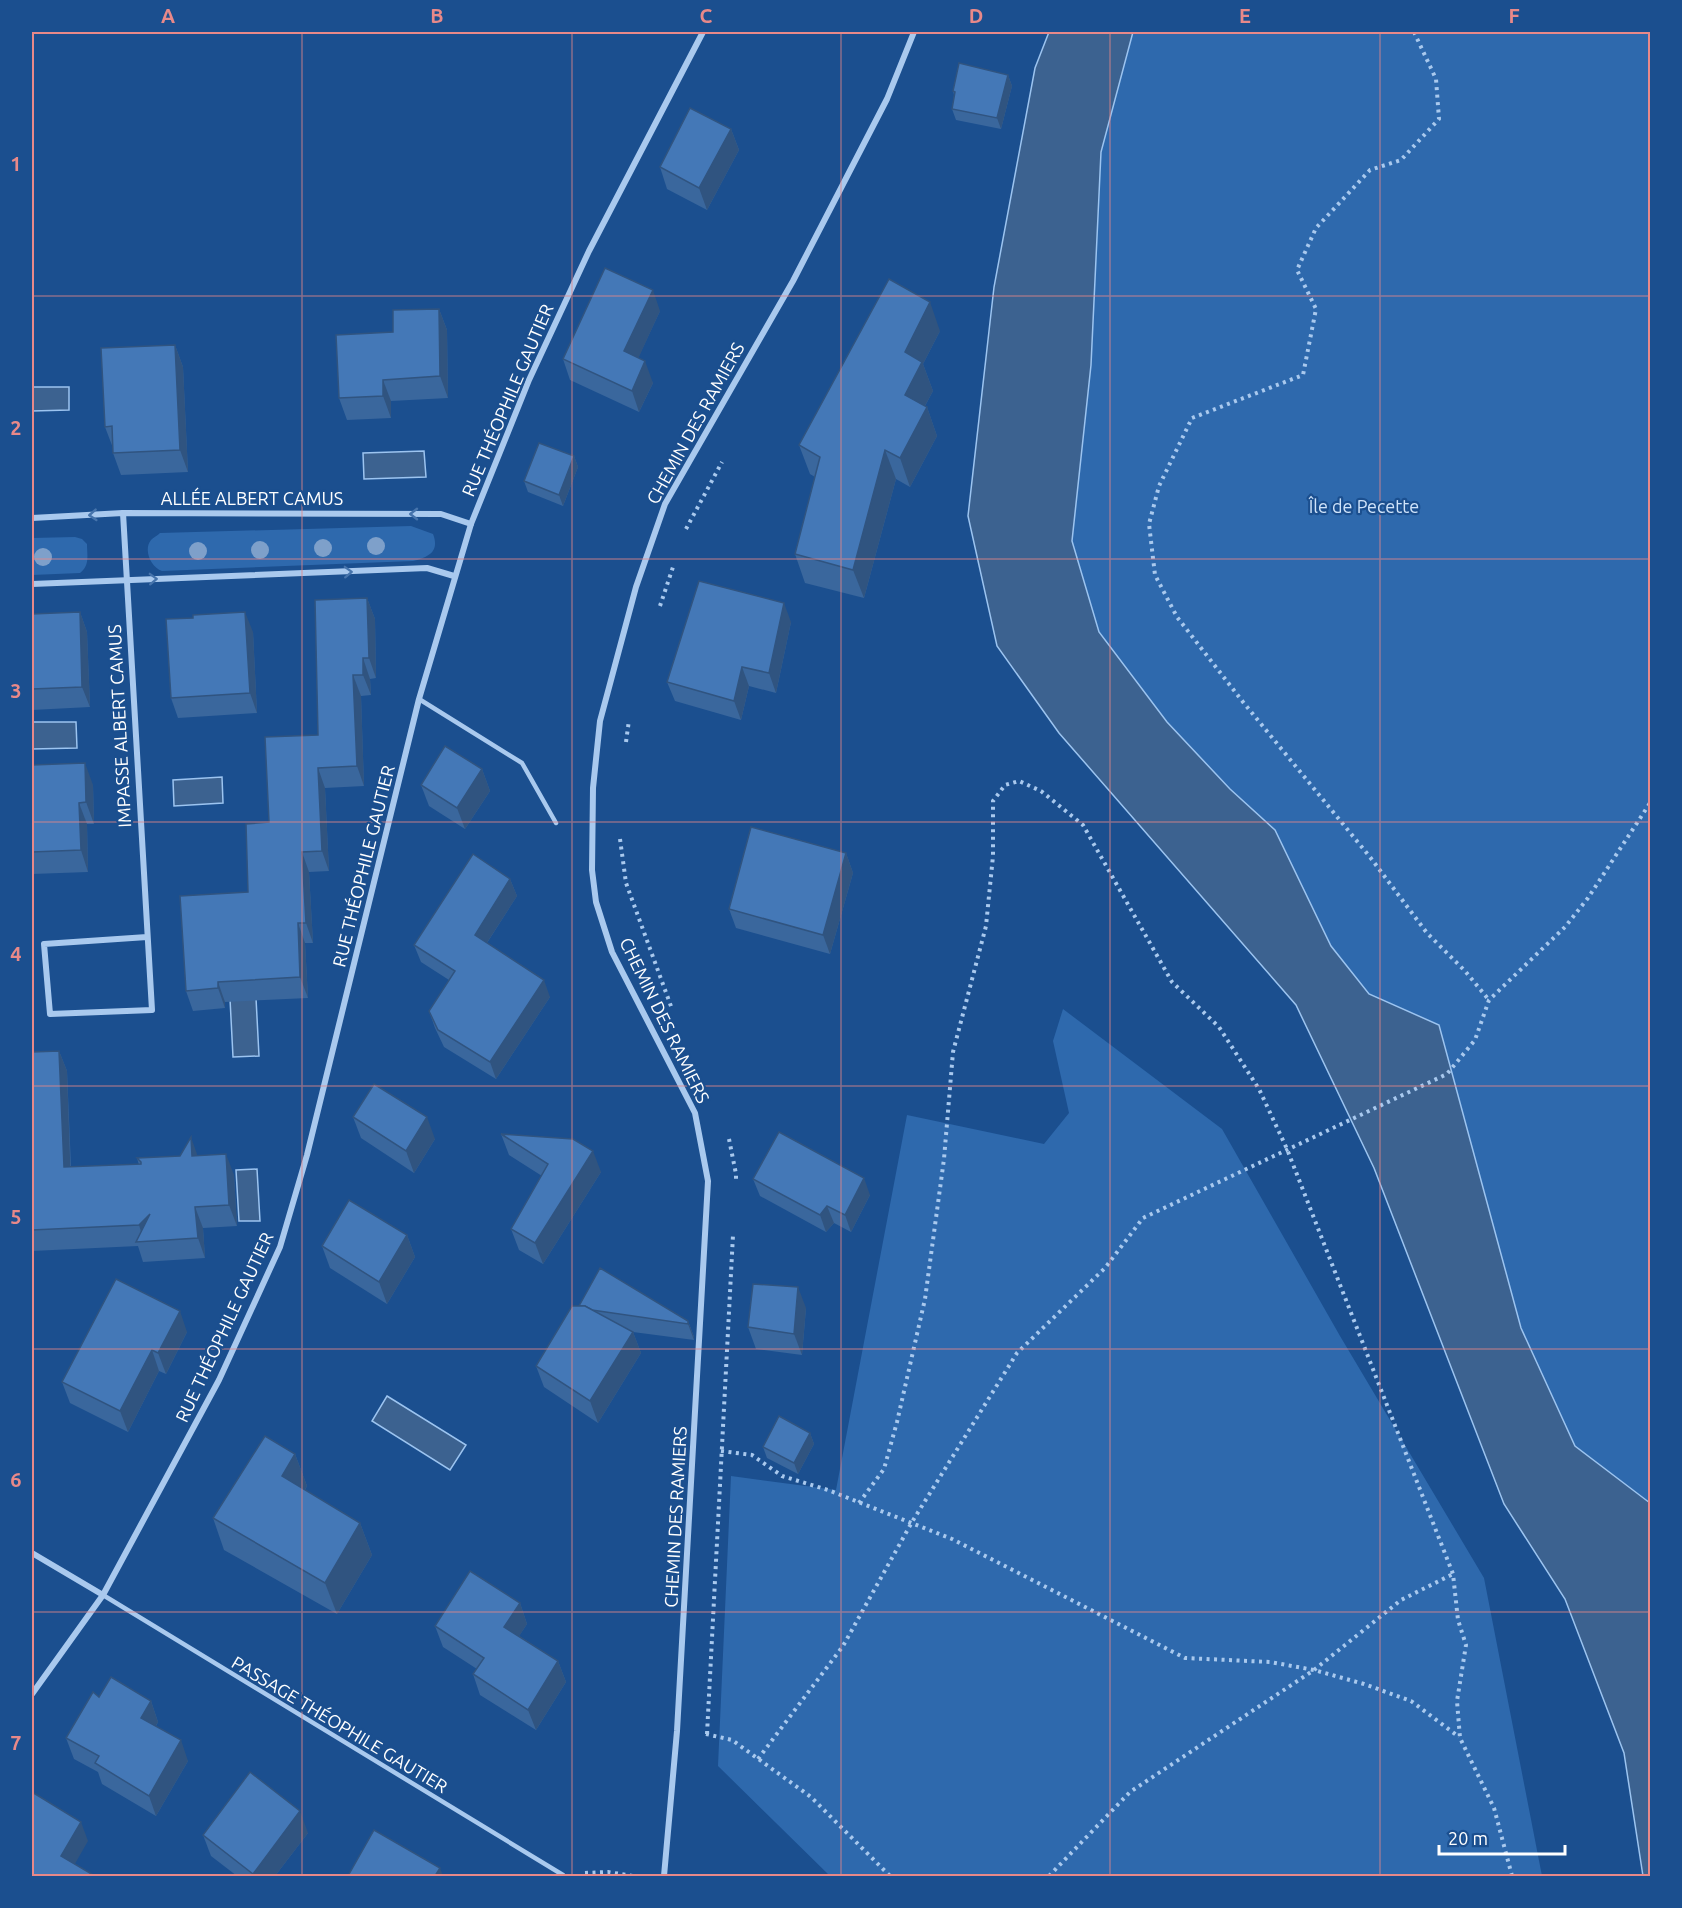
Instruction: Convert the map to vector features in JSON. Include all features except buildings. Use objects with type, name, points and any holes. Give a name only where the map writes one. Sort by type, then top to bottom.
[{"type":"street","name":"RUE THÉOPHILE GAUTIER","points":[[32,1694],[103,1595],[219,1380],[280,1247],[306,1155],[419,699],[471,524],[529,380],[589,251],[703,32]]},
{"type":"street","name":"CHEMIN DES RAMIERS","points":[[664,1876],[677,1731],[708,1181],[695,1113],[612,952],[596,902],[592,870],[593,788],[600,721],[636,587],[665,504],[793,281],[887,99],[914,32]]},
{"type":"street","name":"ALLÉE ALBERT CAMUS","points":[[32,519],[123,513],[441,514],[471,524]]},
{"type":"street","name":"IMPASSE ALBERT CAMUS","points":[[123,513],[152,1010],[50,1014],[44,944],[147,937]]},
{"type":"street","points":[[32,584],[427,568],[454,576]]},
{"type":"street","points":[[32,1553],[103,1595]]},
{"type":"lane","points":[[419,699],[522,763],[556,823]]},
{"type":"lane","name":"PASSAGE THÉOPHILE GAUTIER","points":[[103,1595],[563,1875]]},
{"type":"path","points":[[1414,32],[1437,79],[1438,118],[1401,160],[1370,170],[1316,228],[1297,270],[1316,309],[1303,375],[1192,418],[1159,486],[1149,524],[1155,575],[1177,617],[1243,702],[1370,857],[1427,933],[1465,971],[1489,1000]]},
{"type":"path","points":[[685,529],[725,456]]},
{"type":"path","points":[[659,608],[674,563]]},
{"type":"path","points":[[626,746],[630,714]]},
{"type":"path","points":[[860,1503],[884,1469],[926,1299],[944,1160],[953,1052],[986,926],[993,856],[993,801],[1005,785],[1019,782],[1041,791],[1083,825],[1172,982],[1219,1027],[1259,1089],[1287,1149],[1453,1574],[1458,1620],[1466,1645],[1457,1701],[1460,1738],[1494,1808],[1512,1876]]},
{"type":"path","points":[[758,1759],[843,1646],[912,1522],[1017,1353],[1104,1268],[1143,1218],[1447,1074],[1475,1040],[1489,1000],[1565,927],[1588,898],[1650,803]]},
{"type":"path","points":[[619,832],[626,883],[675,1016]]},
{"type":"path","points":[[728,1134],[736,1174],[735,1185]]},
{"type":"path","points":[[733,1232],[707,1734],[732,1740],[811,1797],[890,1876]]},
{"type":"path","points":[[694,1450],[752,1455],[782,1476],[828,1490],[912,1522],[952,1539],[1185,1658],[1270,1662],[1314,1670],[1365,1684],[1411,1701],[1460,1738]]},
{"type":"path","points":[[1049,1876],[1130,1792],[1314,1670],[1401,1600],[1453,1574]]},
{"type":"path","points":[[563,1875],[608,1872],[633,1876]]},
{"type":"green space","name":"Île de Pecette","points":[[1133,32],[1650,32],[1650,1503],[1575,1446],[1521,1328],[1439,1025],[1369,994],[1331,946],[1275,830],[1230,789],[1166,722],[1099,632],[1072,541],[1091,365],[1101,152]]},
{"type":"green space","points":[[411,526],[433,534],[435,540],[431,553],[413,561],[162,571],[155,566],[148,553],[151,540],[160,533]]},
{"type":"green space","points":[[75,537],[87,544],[87,563],[80,573],[32,575],[32,538]]},
{"type":"green space","points":[[1063,1009],[1222,1129],[1340,1336],[1484,1578],[1542,1876],[830,1876],[718,1766],[731,1476],[836,1490],[907,1115],[1044,1144],[1069,1113],[1053,1041]]},
{"type":"shaded area","points":[[1049,32],[1133,32],[1101,152],[1091,365],[1072,541],[1099,632],[1167,722],[1230,789],[1275,830],[1331,946],[1369,994],[1439,1025],[1521,1328],[1575,1446],[1650,1503],[1650,1876],[1643,1876],[1624,1753],[1565,1599],[1504,1504],[1374,1168],[1296,1005],[1059,733],[997,646],[968,516],[994,287],[1035,68]]},
{"type":"shaded area","points":[[32,387],[69,387],[69,410],[32,411]]},
{"type":"shaded area","points":[[424,451],[426,477],[364,479],[363,453]]},
{"type":"shaded area","points":[[32,722],[76,722],[77,748],[32,749]]},
{"type":"shaded area","points":[[222,777],[223,803],[174,806],[173,780]]},
{"type":"shaded area","points":[[256,998],[259,1056],[233,1057],[230,999]]},
{"type":"shaded area","points":[[257,1169],[260,1221],[239,1221],[236,1170]]},
{"type":"shaded area","points":[[387,1396],[466,1445],[450,1470],[372,1421]]}]
